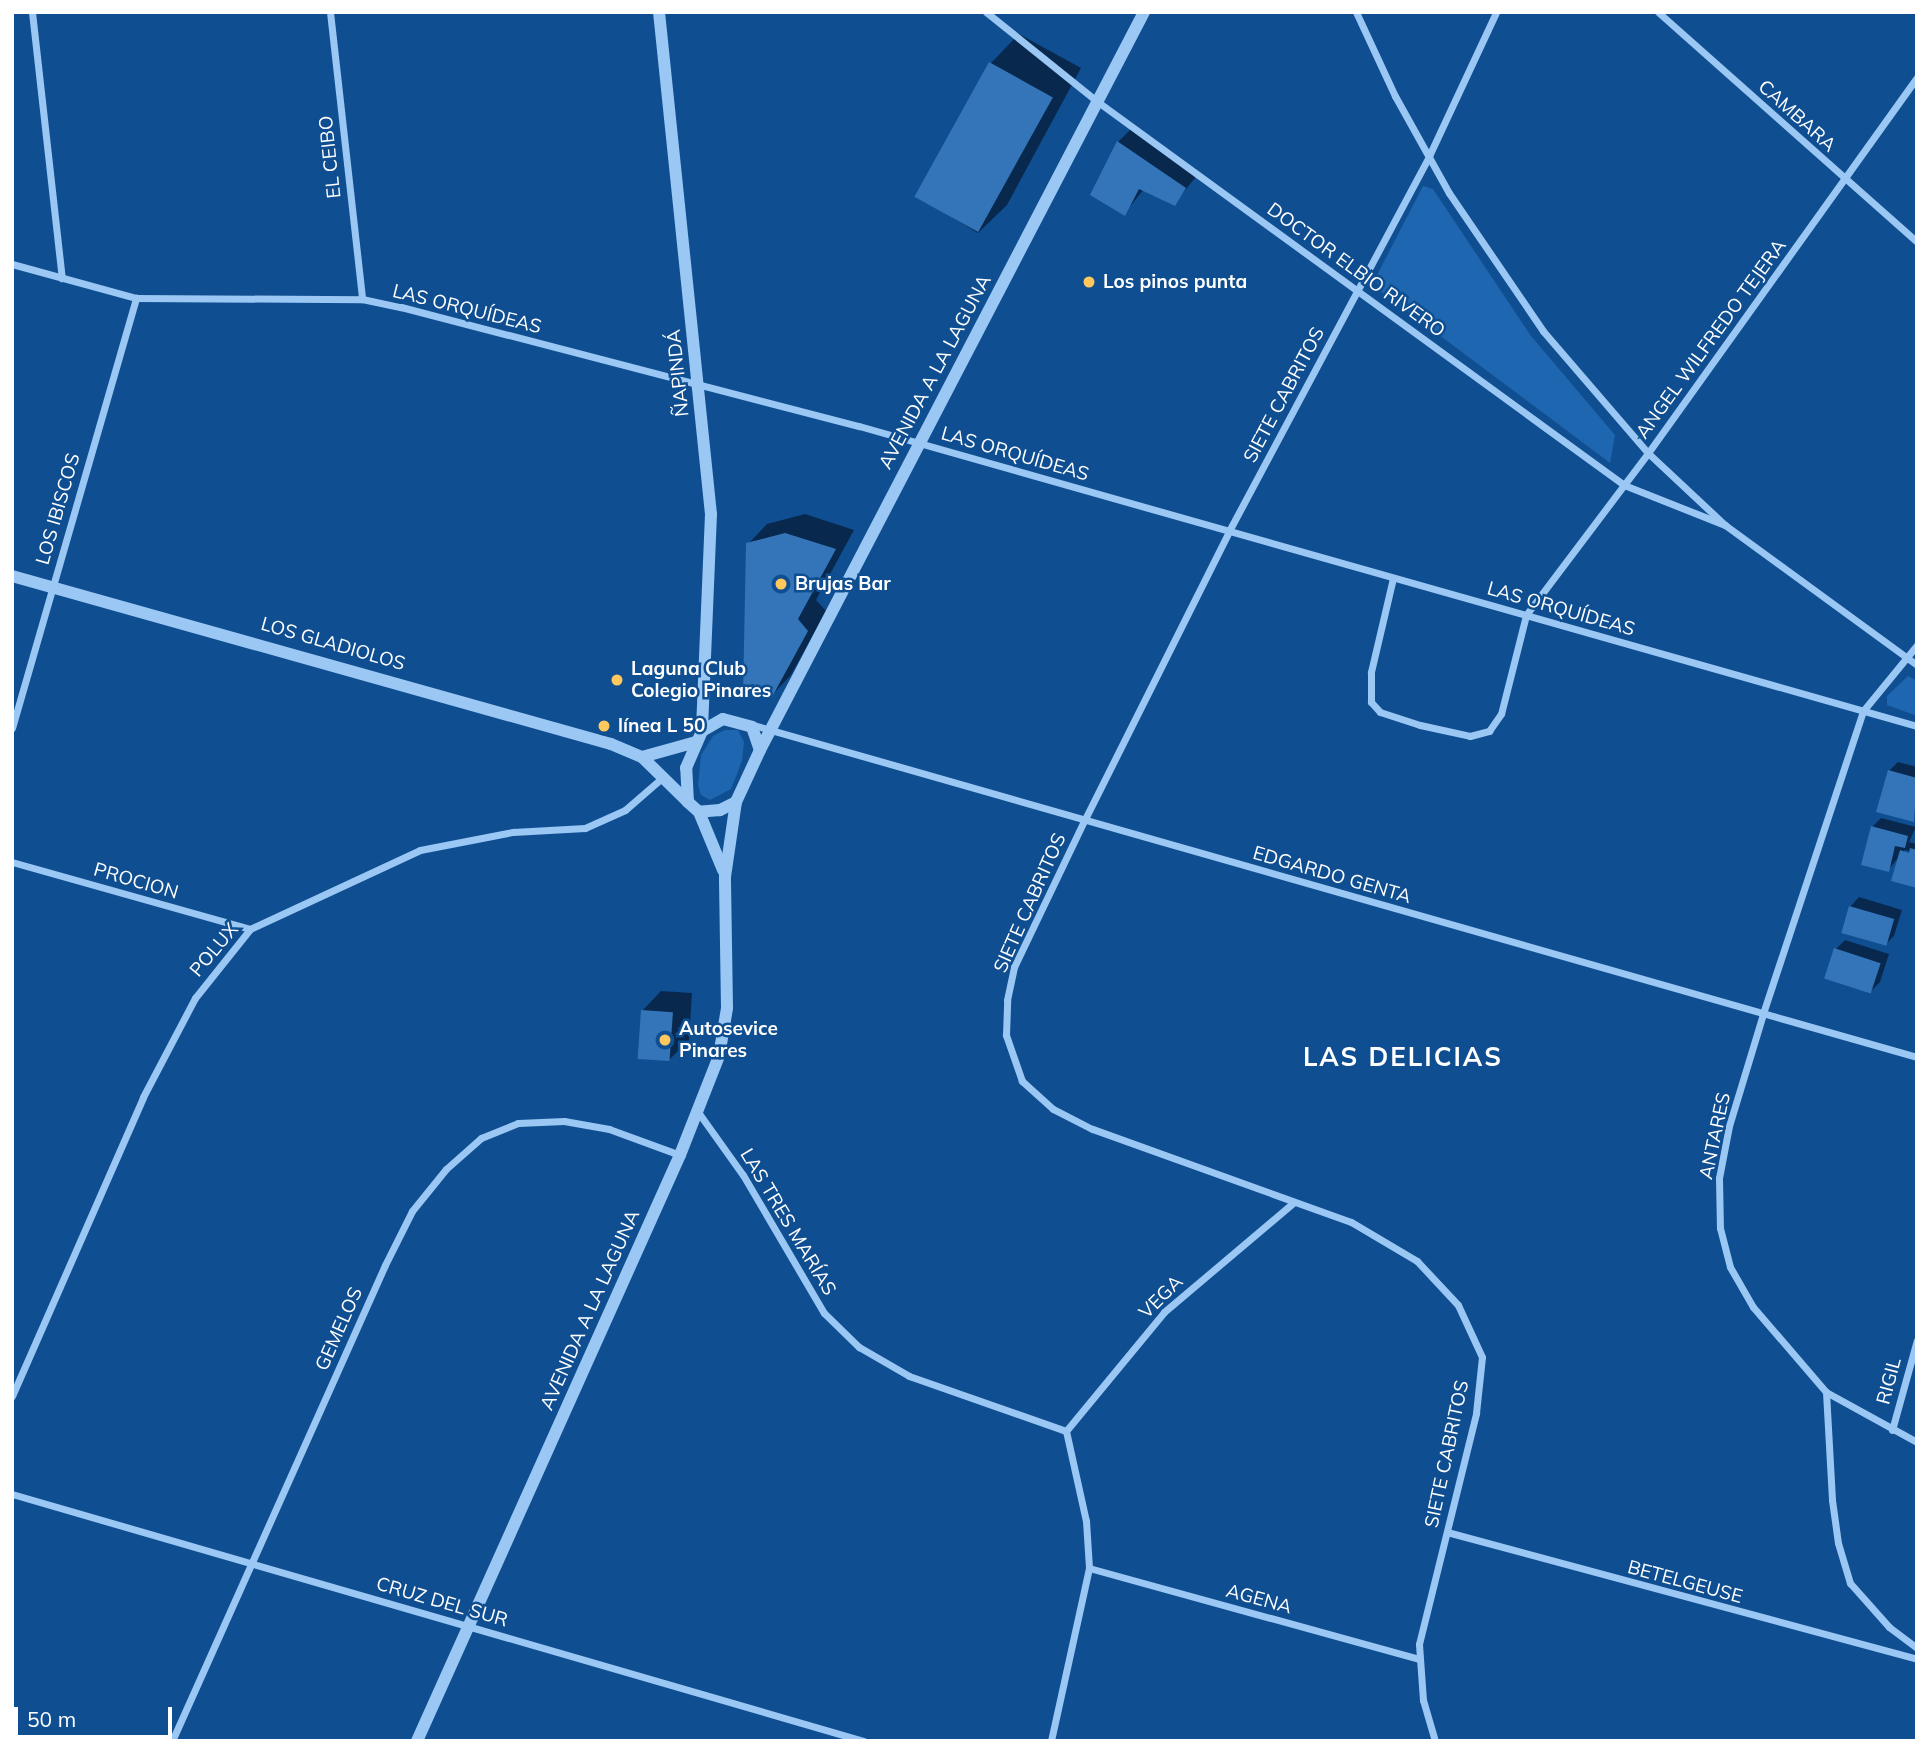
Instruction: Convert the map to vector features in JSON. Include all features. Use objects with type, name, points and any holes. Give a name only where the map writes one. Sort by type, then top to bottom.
[{"type":"street","points":[[32,12],[62,278]]},
{"type":"street","name":"EL CEIBO","points":[[330,12],[362,299]]},
{"type":"street","name":"DOCTOR ELBIO RIVERO","points":[[986,12],[1098,102],[1624,485],[1724,525]]},
{"type":"street","name":"AVENIDA A LA LAGUNA","points":[[760,750],[773,730],[918,443],[1144,12]]},
{"type":"street","points":[[1356,12],[1429,156],[1543,331],[1648,453],[1724,525],[1917,664]]},
{"type":"street","name":"SIETE CABRITOS","points":[[1435,1741],[1423,1700],[1419,1644],[1476,1413],[1482,1357],[1458,1305],[1417,1261],[1350,1222],[1092,1129],[1053,1109],[1022,1081],[1006,1035],[1014,967],[1229,531],[1429,156],[1496,12]]},
{"type":"street","name":"CAMBARA","points":[[1658,12],[1844,180],[1917,242]]},
{"type":"street","name":"ÑAPINDÁ","points":[[658,13],[711,514],[699,737]]},
{"type":"street","name":"ANGEL WILFREDO TEJERA","points":[[1526,615],[1648,453],[1917,77]]},
{"type":"street","name":"LAS ORQUÍDEAS","points":[[12,264],[136,298],[362,299],[918,443],[1917,726]]},
{"type":"street","name":"LOS IBISCOS","points":[[12,728],[136,298]]},
{"type":"street","name":"LOS GLADIOLOS","points":[[12,576],[520,716],[642,757],[688,802]]},
{"type":"street","points":[[1393,578],[1368,693],[1380,712],[1420,725],[1470,736],[1489,731],[1501,714],[1526,615]]},
{"type":"street","points":[[1863,710],[1917,645]]},
{"type":"street","name":"ANTARES","points":[[1863,710],[1729,1126],[1719,1178],[1720,1228],[1730,1267],[1754,1307],[1826,1392],[1917,1442]]},
{"type":"street","points":[[642,757],[699,737],[723,719],[739,721],[752,727],[760,750],[736,802],[720,810],[699,811],[688,802],[687,768],[699,737]]},
{"type":"street","name":"EDGARDO GENTA","points":[[739,721],[1917,1057]]},
{"type":"street","name":"POLUX","points":[[12,1396],[143,1097],[195,998],[250,929],[420,850],[486,835],[586,828],[625,810],[662,778]]},
{"type":"street","name":"AVENIDA A LA LAGUNA","points":[[417,1741],[680,1155],[719,1056],[727,1008],[725,877],[736,802]]},
{"type":"street","name":"AVENIDA A LA LAGUNA","points":[[699,811],[725,877]]},
{"type":"street","name":"PROCION","points":[[12,862],[250,929]]},
{"type":"street","name":"LAS TRES MARÍAS","points":[[698,1112],[743,1175],[824,1312],[859,1347],[909,1376],[1066,1432]]},
{"type":"street","name":"GEMELOS","points":[[172,1741],[384,1265],[412,1211],[446,1169],[481,1138],[518,1123],[564,1121],[609,1129],[680,1155]]},
{"type":"street","name":"VEGA","points":[[1066,1432],[1164,1312],[1294,1202]]},
{"type":"street","name":"RIGIL","points":[[1892,1430],[1917,1340]]},
{"type":"street","points":[[1826,1392],[1832,1500],[1850,1583],[1889,1627],[1917,1648]]},
{"type":"street","points":[[1051,1741],[1089,1568],[1086,1521],[1066,1432]]},
{"type":"street","name":"CRUZ DEL SUR","points":[[12,1494],[864,1741]]},
{"type":"street","name":"BETELGEUSE","points":[[1447,1532],[1917,1659]]},
{"type":"street","name":"AGENA","points":[[1089,1568],[1420,1659]]},
{"type":"shaded area","points":[[1423,186],[1433,189],[1531,336],[1615,435],[1610,463],[1379,290],[1376,277]]},
{"type":"shaded area","points":[[1908,676],[1917,681],[1917,716],[1887,705],[1887,696]]},
{"type":"shaded area","points":[[725,730],[738,730],[744,742],[742,761],[731,789],[710,800],[701,795],[698,785],[701,755],[713,736]]},
{"type":"building","points":[[989,62],[1053,97],[978,232],[914,197]]},
{"type":"building","points":[[1117,141],[1186,188],[1175,206],[1139,189],[1125,216],[1090,195]]},
{"type":"building","name":"Brujas Bar","points":[[785,533],[836,549],[798,619],[808,631],[772,697],[743,695],[746,543]]},
{"type":"building","points":[[1888,770],[1917,778],[1914,822],[1876,812]]},
{"type":"building","points":[[1871,826],[1908,836],[1905,848],[1895,846],[1889,872],[1861,865]]},
{"type":"building","points":[[1910,848],[1917,850],[1917,888],[1891,881],[1900,850],[1909,853]]},
{"type":"building","points":[[1849,906],[1894,919],[1886,946],[1841,933]]},
{"type":"building","points":[[1834,948],[1881,963],[1871,994],[1824,978]]},
{"type":"building","points":[[641,1010],[673,1012],[670,1061],[638,1059]]},
{"type":"place","name":"Los pinos punta","points":[[1089,282]]},
{"type":"place","name":"Brujas Bar","points":[[781,584]]},
{"type":"place","name":"Laguna Club Colegio Pinares","points":[[617,680]]},
{"type":"place","name":"línea L 50","points":[[604,726]]},
{"type":"place","name":"Autosevice Pinares","points":[[665,1040]]},
{"type":"district","name":"LAS DELICIAS","points":[[1403,1057]]}]
